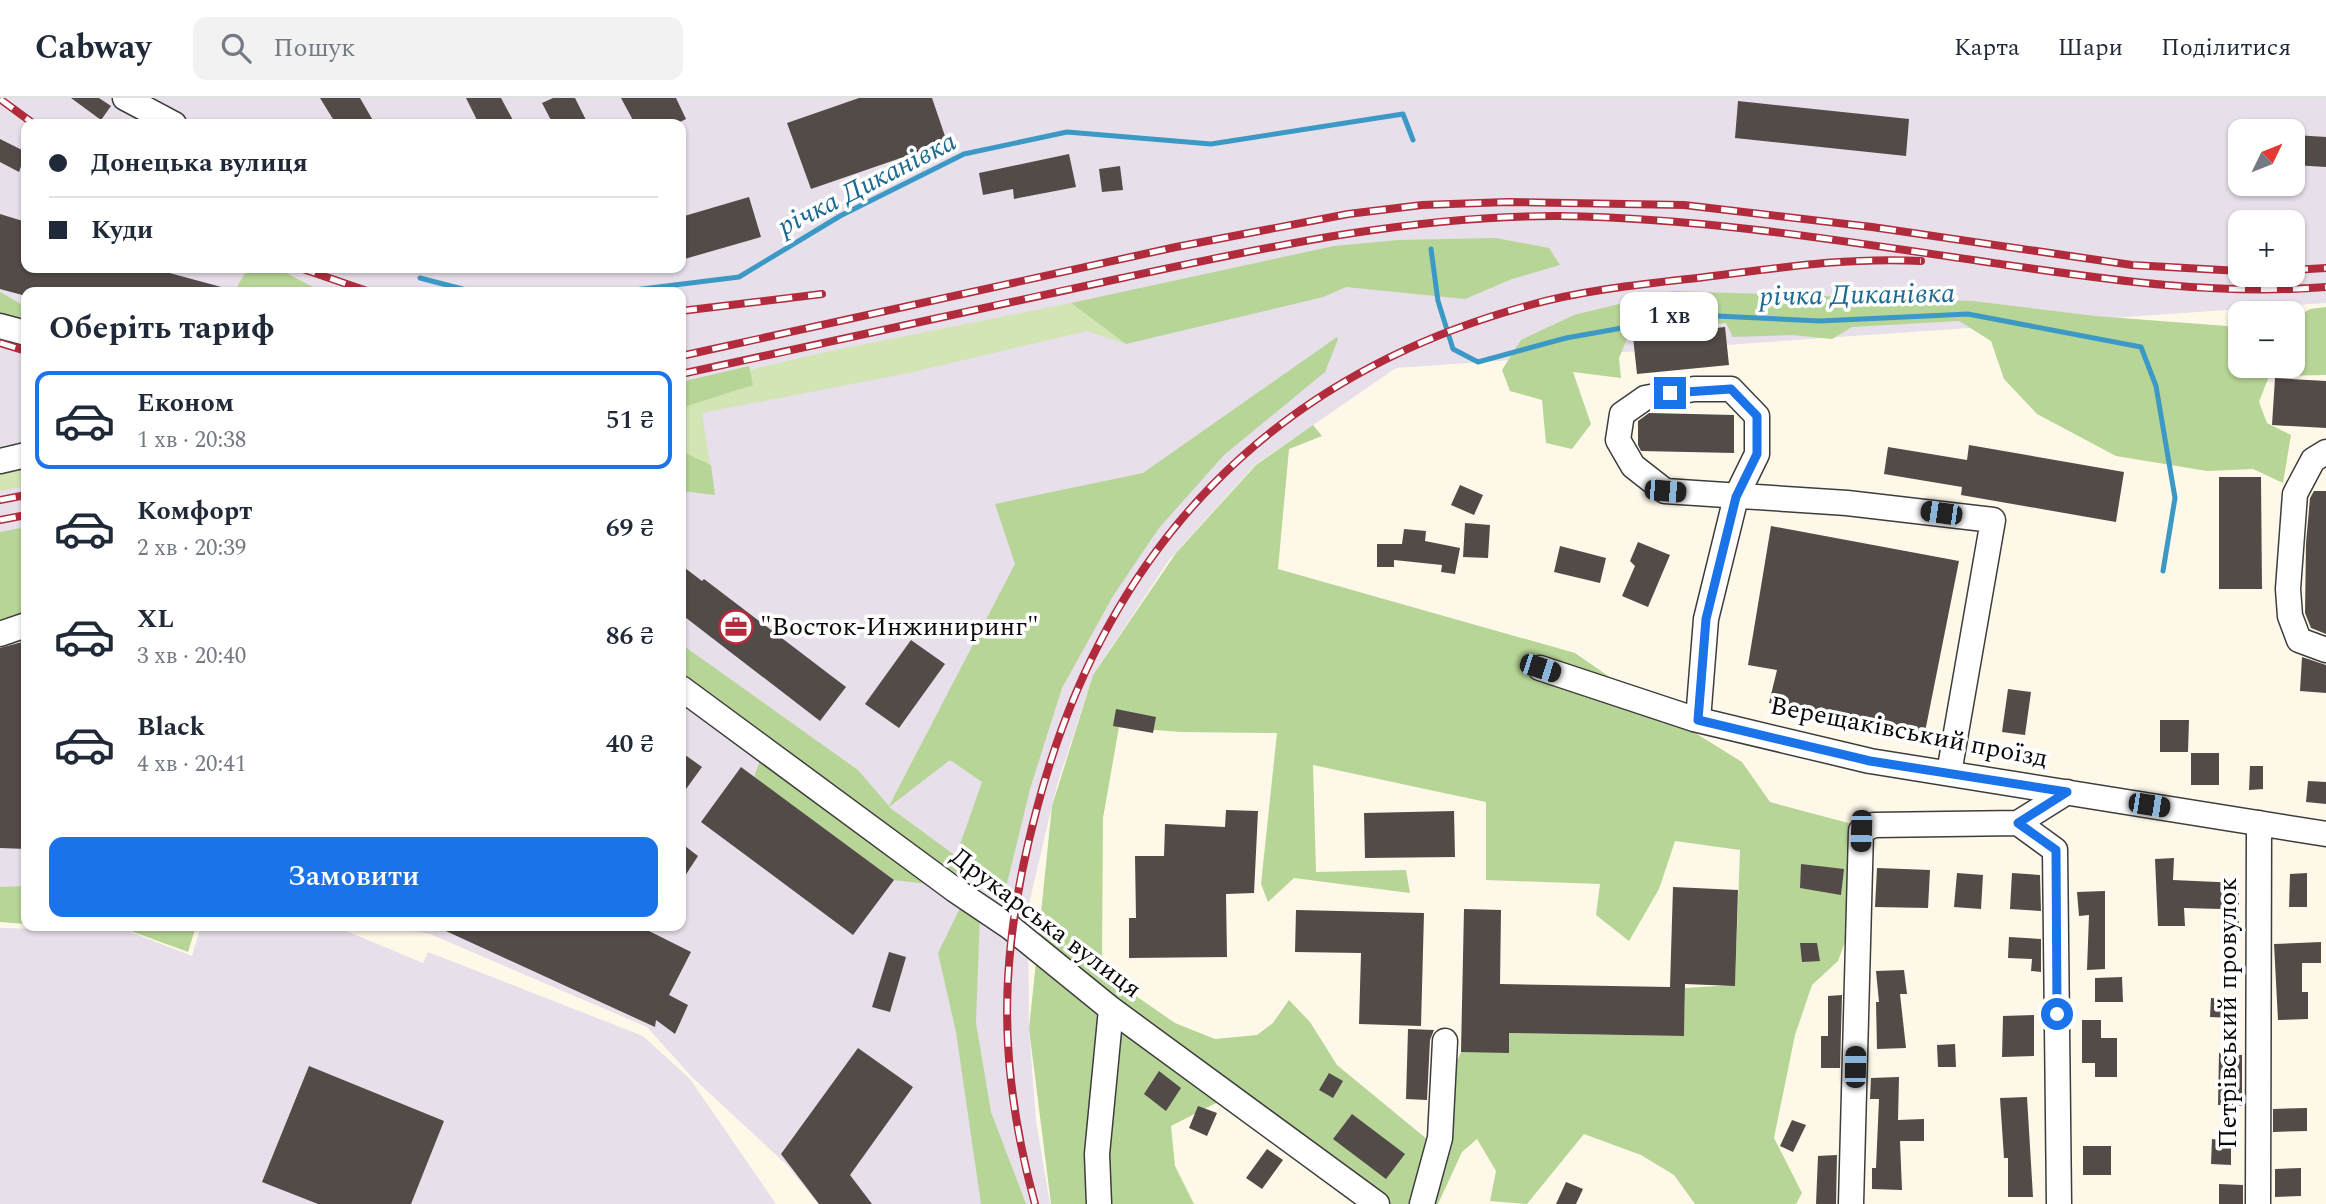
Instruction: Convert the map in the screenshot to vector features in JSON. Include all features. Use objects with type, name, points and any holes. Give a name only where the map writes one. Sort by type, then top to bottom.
[{"type":"street","points":[[125,98],[165,119]]},
{"type":"street","points":[[0,326],[21,332]]},
{"type":"street","points":[[1698,720],[1706,619],[1736,497],[1757,454],[1757,416],[1731,389],[1694,389],[1645,398],[1622,414],[1618,440],[1633,466],[1665,491],[1736,497],[1847,503],[1993,520],[1949,773]]},
{"type":"street","points":[[2326,452],[2313,460],[2295,494],[2288,589],[2290,617],[2299,640],[2326,650]]},
{"type":"street","points":[[0,461],[21,456]]},
{"type":"street","points":[[0,634],[21,627]]},
{"type":"street","name":"Верещаківський проїзд","points":[[1540,668],[1698,720],[1870,761],[2326,834]]},
{"type":"street","name":"Друкарська вулиця","points":[[686,692],[954,890],[1010,928],[1111,1009],[1377,1204]]},
{"type":"street","name":"Верещаківський проїзд","points":[[2018,823],[2067,792]]},
{"type":"street","points":[[1851,1204],[1861,831],[1874,825],[2018,823],[2056,850],[2059,1204]]},
{"type":"street","name":"Петрівський провулок","points":[[2258,1204],[2259,823]]},
{"type":"street","points":[[1099,1204],[1097,1154],[1111,1009]]},
{"type":"street","points":[[1422,1204],[1440,1138],[1445,1041]]},
{"type":"shaded area","points":[[0,98],[2326,98],[2326,303],[2228,301],[2228,310],[1396,368],[1255,465],[1169,560],[1093,675],[1057,785],[1028,908],[1029,1029],[1036,1121],[1050,1204],[818,1204],[788,1166],[692,1077],[647,1027],[430,934],[414,931],[686,931],[686,287],[21,287],[21,914],[0,914]]},
{"type":"shaded area","points":[[0,928],[21,928],[21,931],[128,931],[192,956],[200,931],[346,931],[423,963],[428,952],[643,1036],[690,1079],[776,1204],[0,1204]]},
{"type":"green space","points":[[1496,238],[1549,248],[1560,265],[1512,279],[1465,299],[1346,287],[1323,297],[1126,344],[1071,303],[1334,246],[1398,240]]},
{"type":"green space","points":[[245,273],[286,273],[313,287],[237,287]]},
{"type":"green space","points":[[1673,291],[1973,301],[2095,316],[2228,326],[2228,378],[2268,378],[2259,402],[2267,423],[2291,435],[2283,483],[2253,469],[2207,471],[2116,456],[2037,414],[2004,379],[1991,341],[1959,321],[1852,327],[1832,339],[1792,335],[1733,337],[1726,323],[1630,332],[1619,358],[1621,378],[1573,372],[1591,424],[1572,449],[1546,443],[1542,400],[1510,391],[1502,370],[1521,340],[1574,315]]},
{"type":"green space","points":[[0,292],[21,304],[21,332],[0,326]]},
{"type":"green space","points":[[1071,303],[1126,344],[1087,331],[909,373],[702,413],[715,495],[686,490],[686,385],[826,352]]},
{"type":"green space","points":[[2326,307],[2326,375],[2305,375],[2305,312]]},
{"type":"green space","points":[[1337,337],[1338,339],[1325,372],[1224,455],[1159,528],[1113,596],[1062,688],[1030,789],[1003,900],[964,867],[962,888],[894,880],[754,777],[766,744],[686,682],[686,648],[858,770],[889,806],[1015,564],[995,504],[1143,473]],"holes":[[[950,760],[982,782],[956,856],[889,807]]]},
{"type":"green space","points":[[749,366],[753,385],[686,406],[686,381]]},
{"type":"green space","points":[[1313,425],[1322,436],[1289,449],[1278,569],[1575,653],[1647,703],[1742,762],[1770,802],[1852,824],[1859,903],[1838,961],[1812,985],[1795,1035],[1774,1138],[1802,1193],[1796,1204],[1695,1204],[1674,1175],[1641,1155],[1584,1134],[1527,1204],[1490,1201],[1496,1171],[1477,1139],[1462,1152],[1438,1204],[1377,1204],[1230,1096],[1171,1126],[1175,1166],[1194,1204],[1051,1204],[1029,1029],[1052,806],[1093,675],[1176,553],[1256,465]],"holes":[[[1119,727],[1180,732],[1277,733],[1261,884],[1268,902],[1294,878],[1410,893],[1406,870],[1316,872],[1313,765],[1486,802],[1486,880],[1600,884],[1596,915],[1629,941],[1659,889],[1675,841],[1740,850],[1735,985],[1685,988],[1684,1036],[1509,1033],[1461,1052],[1434,1110],[1428,1140],[1337,1065],[1310,1022],[1289,1000],[1273,1023],[1257,1035],[1215,1039],[1175,1023],[1123,987],[1102,956],[1103,818]]]},
{"type":"green space","points":[[686,453],[711,465],[715,495],[686,492]]},
{"type":"green space","points":[[21,455],[21,487],[0,491],[0,460]]},
{"type":"green space","points":[[21,528],[21,624],[0,629],[0,532]]},
{"type":"green space","points":[[21,886],[21,924],[0,922],[0,887]]},
{"type":"green space","points":[[965,898],[980,913],[976,1023],[991,1112],[1026,1204],[981,1204],[956,1032],[938,953]]},
{"type":"green space","points":[[131,931],[194,931],[188,952]]},
{"type":"building","points":[[71,98],[99,98],[111,106],[100,119]]},
{"type":"building","points":[[320,98],[360,98],[372,119],[333,119]]},
{"type":"building","points":[[466,98],[501,98],[512,119],[476,119]]},
{"type":"building","points":[[553,98],[575,98],[586,119],[550,119],[542,103]]},
{"type":"building","points":[[621,98],[676,98],[686,119],[632,119]]},
{"type":"building","points":[[859,98],[932,98],[947,142],[811,189],[787,123]]},
{"type":"building","points":[[1738,101],[1909,119],[1906,156],[1735,138]]},
{"type":"building","points":[[2305,136],[2326,137],[2326,167],[2305,166]]},
{"type":"building","points":[[0,139],[21,150],[19,172],[0,162]]},
{"type":"building","points":[[1069,154],[1076,187],[1014,199],[1013,189],[983,195],[979,173]]},
{"type":"building","points":[[1120,166],[1123,190],[1102,192],[1099,169]]},
{"type":"building","points":[[749,197],[761,237],[686,259],[686,216]]},
{"type":"building","points":[[0,214],[21,220],[21,273],[170,273],[221,287],[21,287],[21,295],[0,289]]},
{"type":"building","points":[[1725,327],[1729,365],[1637,374],[1633,337]]},
{"type":"building","points":[[2275,378],[2326,381],[2326,428],[2272,425]]},
{"type":"building","points":[[1649,413],[1734,415],[1734,453],[1641,451],[1638,445],[1638,421]]},
{"type":"building","points":[[1969,445],[2124,472],[2116,522],[1961,495],[1962,487],[1884,474],[1888,447],[1967,460]]},
{"type":"building","points":[[2219,477],[2261,477],[2262,589],[2219,589]]},
{"type":"building","points":[[1460,485],[1483,495],[1474,515],[1451,505]]},
{"type":"building","points":[[2314,491],[2326,491],[2326,634],[2311,628],[2305,613],[2306,543],[2310,498]]},
{"type":"building","points":[[1465,523],[1490,525],[1488,558],[1463,557]]},
{"type":"building","points":[[1771,526],[1959,561],[1925,732],[1769,703],[1777,670],[1748,665]]},
{"type":"building","points":[[1404,529],[1426,531],[1425,541],[1460,548],[1455,574],[1441,572],[1442,565],[1394,560],[1394,567],[1377,567],[1377,544],[1402,544]]},
{"type":"building","points":[[1638,542],[1670,555],[1648,607],[1622,596],[1635,566],[1630,561]]},
{"type":"building","points":[[1560,546],[1606,558],[1600,583],[1554,572]]},
{"type":"building","points":[[686,569],[702,581],[704,579],[846,687],[820,721],[686,618]]},
{"type":"building","points":[[911,640],[945,664],[899,728],[865,704]]},
{"type":"building","points":[[21,642],[21,849],[0,848],[0,648]]},
{"type":"building","points":[[2302,657],[2326,665],[2326,693],[2300,691]]},
{"type":"building","points":[[2008,689],[2031,692],[2025,735],[2002,732]]},
{"type":"building","points":[[1116,709],[1156,717],[1153,733],[1113,726]]},
{"type":"building","points":[[2160,720],[2189,720],[2188,752],[2160,752]]},
{"type":"building","points":[[2191,753],[2219,753],[2219,785],[2191,785]]},
{"type":"building","points":[[686,756],[702,767],[686,789]]},
{"type":"building","points":[[2250,766],[2263,766],[2263,789],[2249,790]]},
{"type":"building","points":[[741,767],[894,880],[853,935],[701,822]]},
{"type":"building","points":[[2308,781],[2326,782],[2326,804],[2306,802]]},
{"type":"building","points":[[1226,810],[1258,811],[1254,893],[1226,894],[1227,957],[1129,958],[1129,918],[1136,918],[1135,856],[1164,856],[1165,824],[1225,827]]},
{"type":"building","points":[[1454,811],[1455,857],[1365,858],[1364,813]]},
{"type":"building","points":[[686,847],[698,856],[686,874]]},
{"type":"building","points":[[2174,858],[2173,880],[2239,883],[2239,940],[2221,939],[2221,909],[2184,908],[2185,926],[2158,926],[2155,859]]},
{"type":"building","points":[[1801,864],[1844,869],[1841,895],[1800,888]]},
{"type":"building","points":[[1877,868],[1930,870],[1928,908],[1875,907]]},
{"type":"building","points":[[1957,873],[1983,875],[1981,909],[1954,907]]},
{"type":"building","points":[[2012,873],[2040,875],[2041,911],[2010,909]]},
{"type":"building","points":[[2307,873],[2307,907],[2289,907],[2290,874]]},
{"type":"building","points":[[1673,887],[1738,890],[1735,986],[1685,984],[1684,1036],[1509,1033],[1509,1053],[1461,1052],[1464,909],[1501,910],[1500,984],[1670,987]]},
{"type":"building","points":[[2105,891],[2105,969],[2087,970],[2089,915],[2079,916],[2077,892]]},
{"type":"building","points":[[1296,910],[1424,913],[1421,1026],[1359,1024],[1361,953],[1295,952]]},
{"type":"building","points":[[446,931],[649,931],[691,952],[669,995],[688,1005],[675,1034],[656,1020],[655,1027]]},
{"type":"building","points":[[2009,937],[2041,939],[2041,972],[2031,971],[2032,959],[2008,958]]},
{"type":"building","points":[[2321,942],[2321,963],[2302,963],[2302,992],[2308,992],[2308,1019],[2278,1020],[2274,944]]},
{"type":"building","points":[[1800,943],[1817,943],[1820,961],[1802,962]]},
{"type":"building","points":[[889,952],[906,957],[890,1012],[872,1007]]},
{"type":"building","points":[[1904,970],[1907,994],[1900,994],[1906,1048],[1877,1049],[1876,1002],[1879,1002],[1876,971]]},
{"type":"building","points":[[2122,977],[2123,1002],[2095,1002],[2095,978]]},
{"type":"building","points":[[1842,995],[1840,1068],[1821,1068],[1821,1036],[1828,1036],[1828,996]]},
{"type":"building","points":[[2211,998],[2233,999],[2233,1018],[2210,1017]]},
{"type":"building","points":[[2034,1015],[2034,1056],[2002,1057],[2003,1016]]},
{"type":"building","points":[[2082,1020],[2101,1020],[2101,1038],[2117,1038],[2117,1077],[2095,1077],[2095,1063],[2082,1063]]},
{"type":"building","points":[[1408,1029],[1434,1030],[1430,1040],[1427,1100],[1406,1099]]},
{"type":"building","points":[[1955,1044],[1956,1067],[1938,1067],[1937,1045]]},
{"type":"building","points":[[858,1048],[913,1087],[850,1175],[872,1204],[819,1204],[781,1154]]},
{"type":"building","points":[[2219,1053],[2242,1055],[2242,1106],[2218,1105]]},
{"type":"building","points":[[309,1066],[444,1121],[411,1204],[318,1204],[262,1182]]},
{"type":"building","points":[[1159,1071],[1181,1088],[1166,1111],[1144,1094]]},
{"type":"building","points":[[1329,1073],[1343,1081],[1333,1098],[1319,1090]]},
{"type":"building","points":[[1899,1077],[1898,1120],[1924,1119],[1924,1141],[1900,1141],[1902,1190],[1872,1189],[1872,1168],[1876,1168],[1879,1099],[1870,1099],[1871,1078]]},
{"type":"building","points":[[2027,1097],[2033,1197],[2008,1197],[2008,1158],[2004,1158],[2000,1098]]},
{"type":"building","points":[[1198,1106],[1217,1113],[1207,1136],[1189,1128]]},
{"type":"building","points":[[2307,1108],[2307,1131],[2273,1132],[2273,1109]]},
{"type":"building","points":[[1352,1114],[1405,1154],[1386,1179],[1333,1139]]},
{"type":"building","points":[[1792,1120],[1806,1125],[1793,1152],[1780,1146]]},
{"type":"building","points":[[2212,1139],[2231,1141],[2231,1165],[2211,1164]]},
{"type":"building","points":[[2083,1146],[2111,1146],[2111,1175],[2083,1175]]},
{"type":"building","points":[[1267,1149],[1283,1160],[1262,1189],[1246,1178]]},
{"type":"building","points":[[1837,1155],[1836,1204],[1816,1204],[1818,1156]]},
{"type":"building","points":[[2301,1168],[2301,1196],[2275,1197],[2275,1169]]},
{"type":"building","points":[[1566,1182],[1583,1189],[1576,1204],[1556,1204]]},
{"type":"building","points":[[2219,1184],[2243,1185],[2243,1204],[2219,1204]]},
{"type":"waterway","name":"річка Диканівка","points":[[658,287],[739,277],[840,216],[964,154],[1067,132],[1211,144],[1403,114],[1413,140]]},
{"type":"waterway","name":"річка Диканівка","points":[[1431,249],[1438,301],[1453,349],[1478,362],[1566,338],[1695,315],[1820,321],[1968,314],[2141,347],[2156,386],[2175,498],[2163,571]]},
{"type":"waterway","name":"річка Диканівка","points":[[420,278],[455,287]]},
{"type":"railway","points":[[0,99],[27,119]]},
{"type":"railway","points":[[686,355],[1176,247],[1348,214],[1422,205],[1508,202],[1684,205],[1872,227],[2132,265],[2228,270]]},
{"type":"railway","points":[[686,373],[1285,244],[1395,227],[1505,217],[1615,218],[1723,226],[2076,275],[2201,288],[2326,287]]},
{"type":"railway","points":[[1035,1204],[1022,1152],[1008,1053],[1009,958],[1024,860],[1037,808],[1067,715],[1106,630],[1155,553],[1212,486],[1278,427],[1353,377],[1437,336],[1530,305],[1617,288],[1786,267],[1840,262],[1921,261]]},
{"type":"railway","points":[[2305,269],[2326,268]]},
{"type":"railway","points":[[315,273],[355,287]]},
{"type":"railway","points":[[686,310],[822,294]]},
{"type":"railway","points":[[0,343],[21,349]]},
{"type":"railway","points":[[0,500],[21,496]]},
{"type":"railway","points":[[0,520],[21,516]]},
{"type":"place","name":"\"Восток-Инжиниринг\"","points":[[736,627]]},
{"type":"route","points":[[1670,393],[1694,389],[1731,389],[1757,416],[1757,454],[1736,497],[1706,619],[1698,720],[1870,761],[2067,792],[2018,823],[2056,850],[2057,1014]]}]
